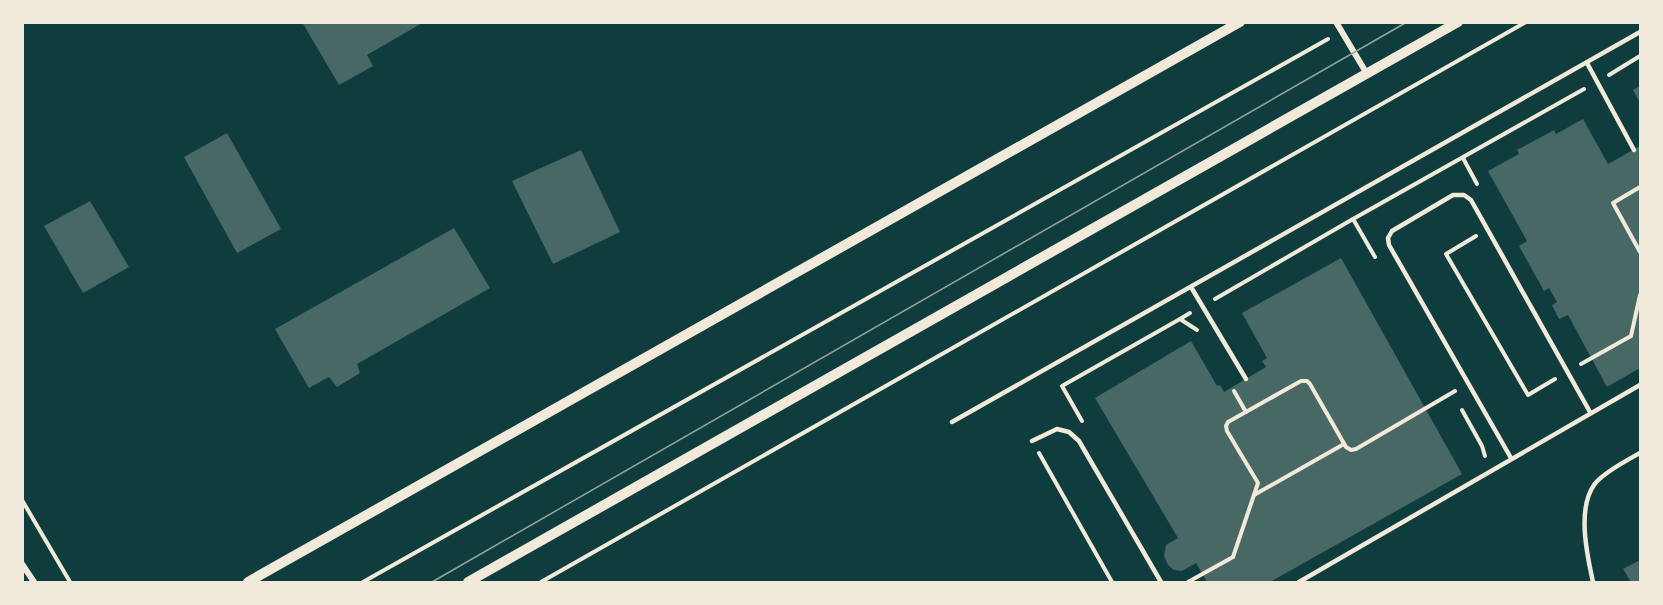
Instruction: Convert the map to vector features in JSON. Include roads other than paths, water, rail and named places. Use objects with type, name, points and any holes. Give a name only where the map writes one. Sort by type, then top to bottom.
[{"type":"street","points":[[248,582],[1240,22]]},
{"type":"street","points":[[1336,22],[1366,74]]},
{"type":"street","points":[[468,582],[1458,22]]},
{"type":"street","points":[[22,564],[34,582]]},
{"type":"lane","points":[[952,422],[1641,32]]},
{"type":"lane","points":[[1587,63],[1634,150]]},
{"type":"lane","points":[[1511,458],[1389,245],[1388,238],[1392,231],[1453,195],[1464,195],[1471,200],[1590,412]]},
{"type":"lane","points":[[1191,287],[1246,379]]},
{"type":"lane","points":[[1299,582],[1641,384]]},
{"type":"lane","points":[[1032,441],[1057,429],[1069,432],[1079,441],[1161,582]]},
{"type":"lane","points":[[1593,582],[1586,548],[1585,507],[1594,484],[1619,465],[1641,453]]},
{"type":"tram line","points":[[432,582],[1407,22]]}]
